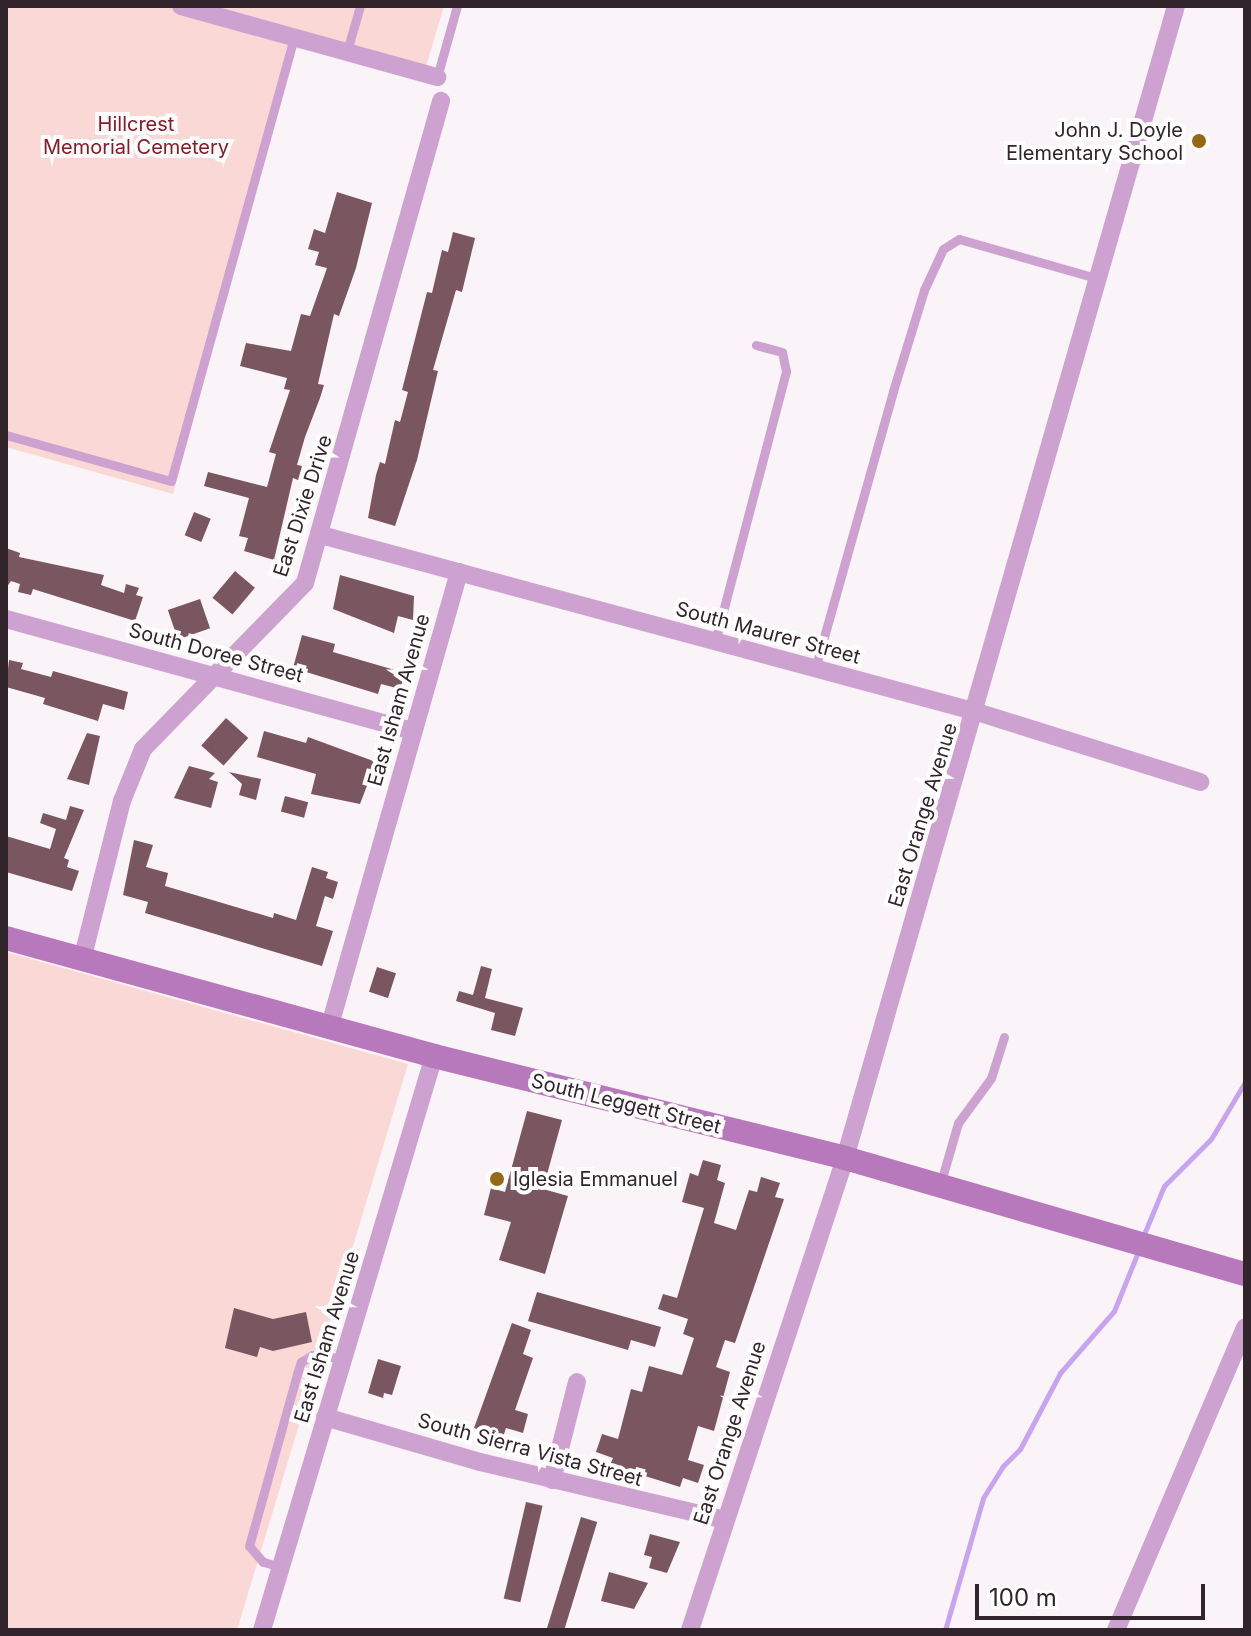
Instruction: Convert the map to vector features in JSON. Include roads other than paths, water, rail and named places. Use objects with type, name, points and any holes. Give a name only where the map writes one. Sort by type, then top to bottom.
[{"type":"street","points":[[181,6],[223,11],[294,36],[437,77]]},
{"type":"street","name":"East Orange Avenue","points":[[690,1630],[845,1158],[977,712],[1176,6]]},
{"type":"street","name":"East Dixie Drive","points":[[82,960],[132,772],[163,726],[290,604],[305,583],[441,101]]},
{"type":"street","name":"South Maurer Street","points":[[321,535],[977,712],[1200,782]]},
{"type":"street","name":"East Isham Avenue","points":[[330,1025],[459,572]]},
{"type":"street","name":"South Doree Street","points":[[6,619],[413,731]]},
{"type":"street","name":"South Leggett Street","points":[[6,938],[434,1056],[845,1158],[1245,1274]]},
{"type":"street","name":"East Isham Avenue","points":[[262,1630],[434,1056]]},
{"type":"street","points":[[1116,1630],[1245,1327]]},
{"type":"street","points":[[552,1480],[577,1382]]},
{"type":"street","name":"South Sierra Vista Street","points":[[325,1417],[552,1480],[725,1520]]},
{"type":"lane","points":[[347,51],[360,6]]},
{"type":"lane","points":[[437,77],[457,6]]},
{"type":"lane","points":[[6,435],[171,481],[294,36]]},
{"type":"lane","points":[[815,669],[915,319],[943,249],[959,239],[1099,279]]},
{"type":"lane","points":[[715,642],[786,371],[782,352],[756,345]]},
{"type":"lane","points":[[940,1185],[958,1123],[991,1078],[1004,1037]]},
{"type":"lane","points":[[281,1567],[263,1562],[249,1546],[293,1388],[301,1362],[312,1355],[343,1358]]},
{"type":"waterway","points":[[1142,1239],[1164,1186],[1211,1139],[1245,1082]]},
{"type":"waterway","points":[[945,1630],[983,1498],[1003,1466],[1020,1449],[1060,1373],[1114,1311],[1138,1252]]},
{"type":"place","name":"John J. Doyle Elementary School","points":[[1199,141]]},
{"type":"place","name":"Iglesia Emmanuel","points":[[497,1179]]},
{"type":"park label","name":"Hillcrest Memorial Cemetery","points":[[136,136]]}]
